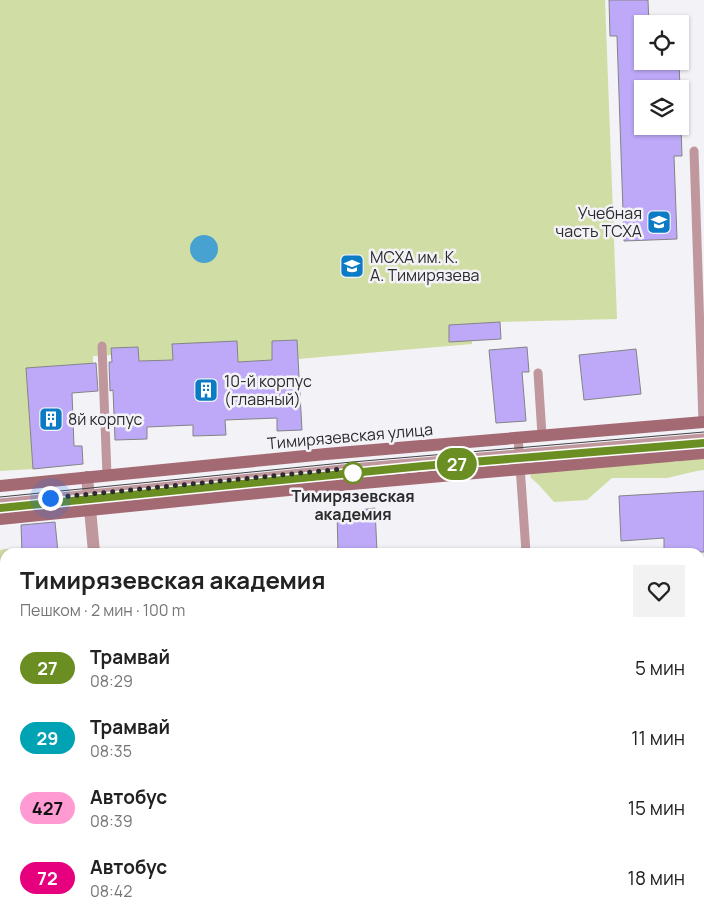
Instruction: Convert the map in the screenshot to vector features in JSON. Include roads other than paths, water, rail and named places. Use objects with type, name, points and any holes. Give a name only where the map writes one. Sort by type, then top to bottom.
[{"type":"main road","name":"Тимирязевская улица","points":[[0,486],[326,454],[704,422]]},
{"type":"main road","points":[[0,519],[704,453]]},
{"type":"street","points":[[87,477],[94,548]]},
{"type":"lane","points":[[694,150],[704,422]]},
{"type":"lane","points":[[102,346],[107,476]]},
{"type":"lane","points":[[538,373],[542,435]]},
{"type":"lane","points":[[518,437],[526,548]]},
{"type":"lane","points":[[0,503],[344,469],[704,438]]},
{"type":"water","points":[[204,235],[214,239],[218,249],[214,259],[204,263],[194,259],[190,249],[194,239]]},
{"type":"tram line","points":[[0,497],[352,462],[704,432]]},
{"type":"tram line","points":[[0,508],[423,466],[704,443]]},
{"type":"tram line","name":"27","points":[[0,508],[423,466],[704,443]]},
{"type":"place","name":"Учебная часть ТСХА","points":[[659,222]]},
{"type":"place","name":"МСХА им. К. А. Тимирязева","points":[[352,266]]},
{"type":"place","name":"10-й корпус (главный)","points":[[206,390]]},
{"type":"place","name":"8й корпус","points":[[51,419]]},
{"type":"place","name":"Тимирязевская академия","points":[[353,473]]}]
